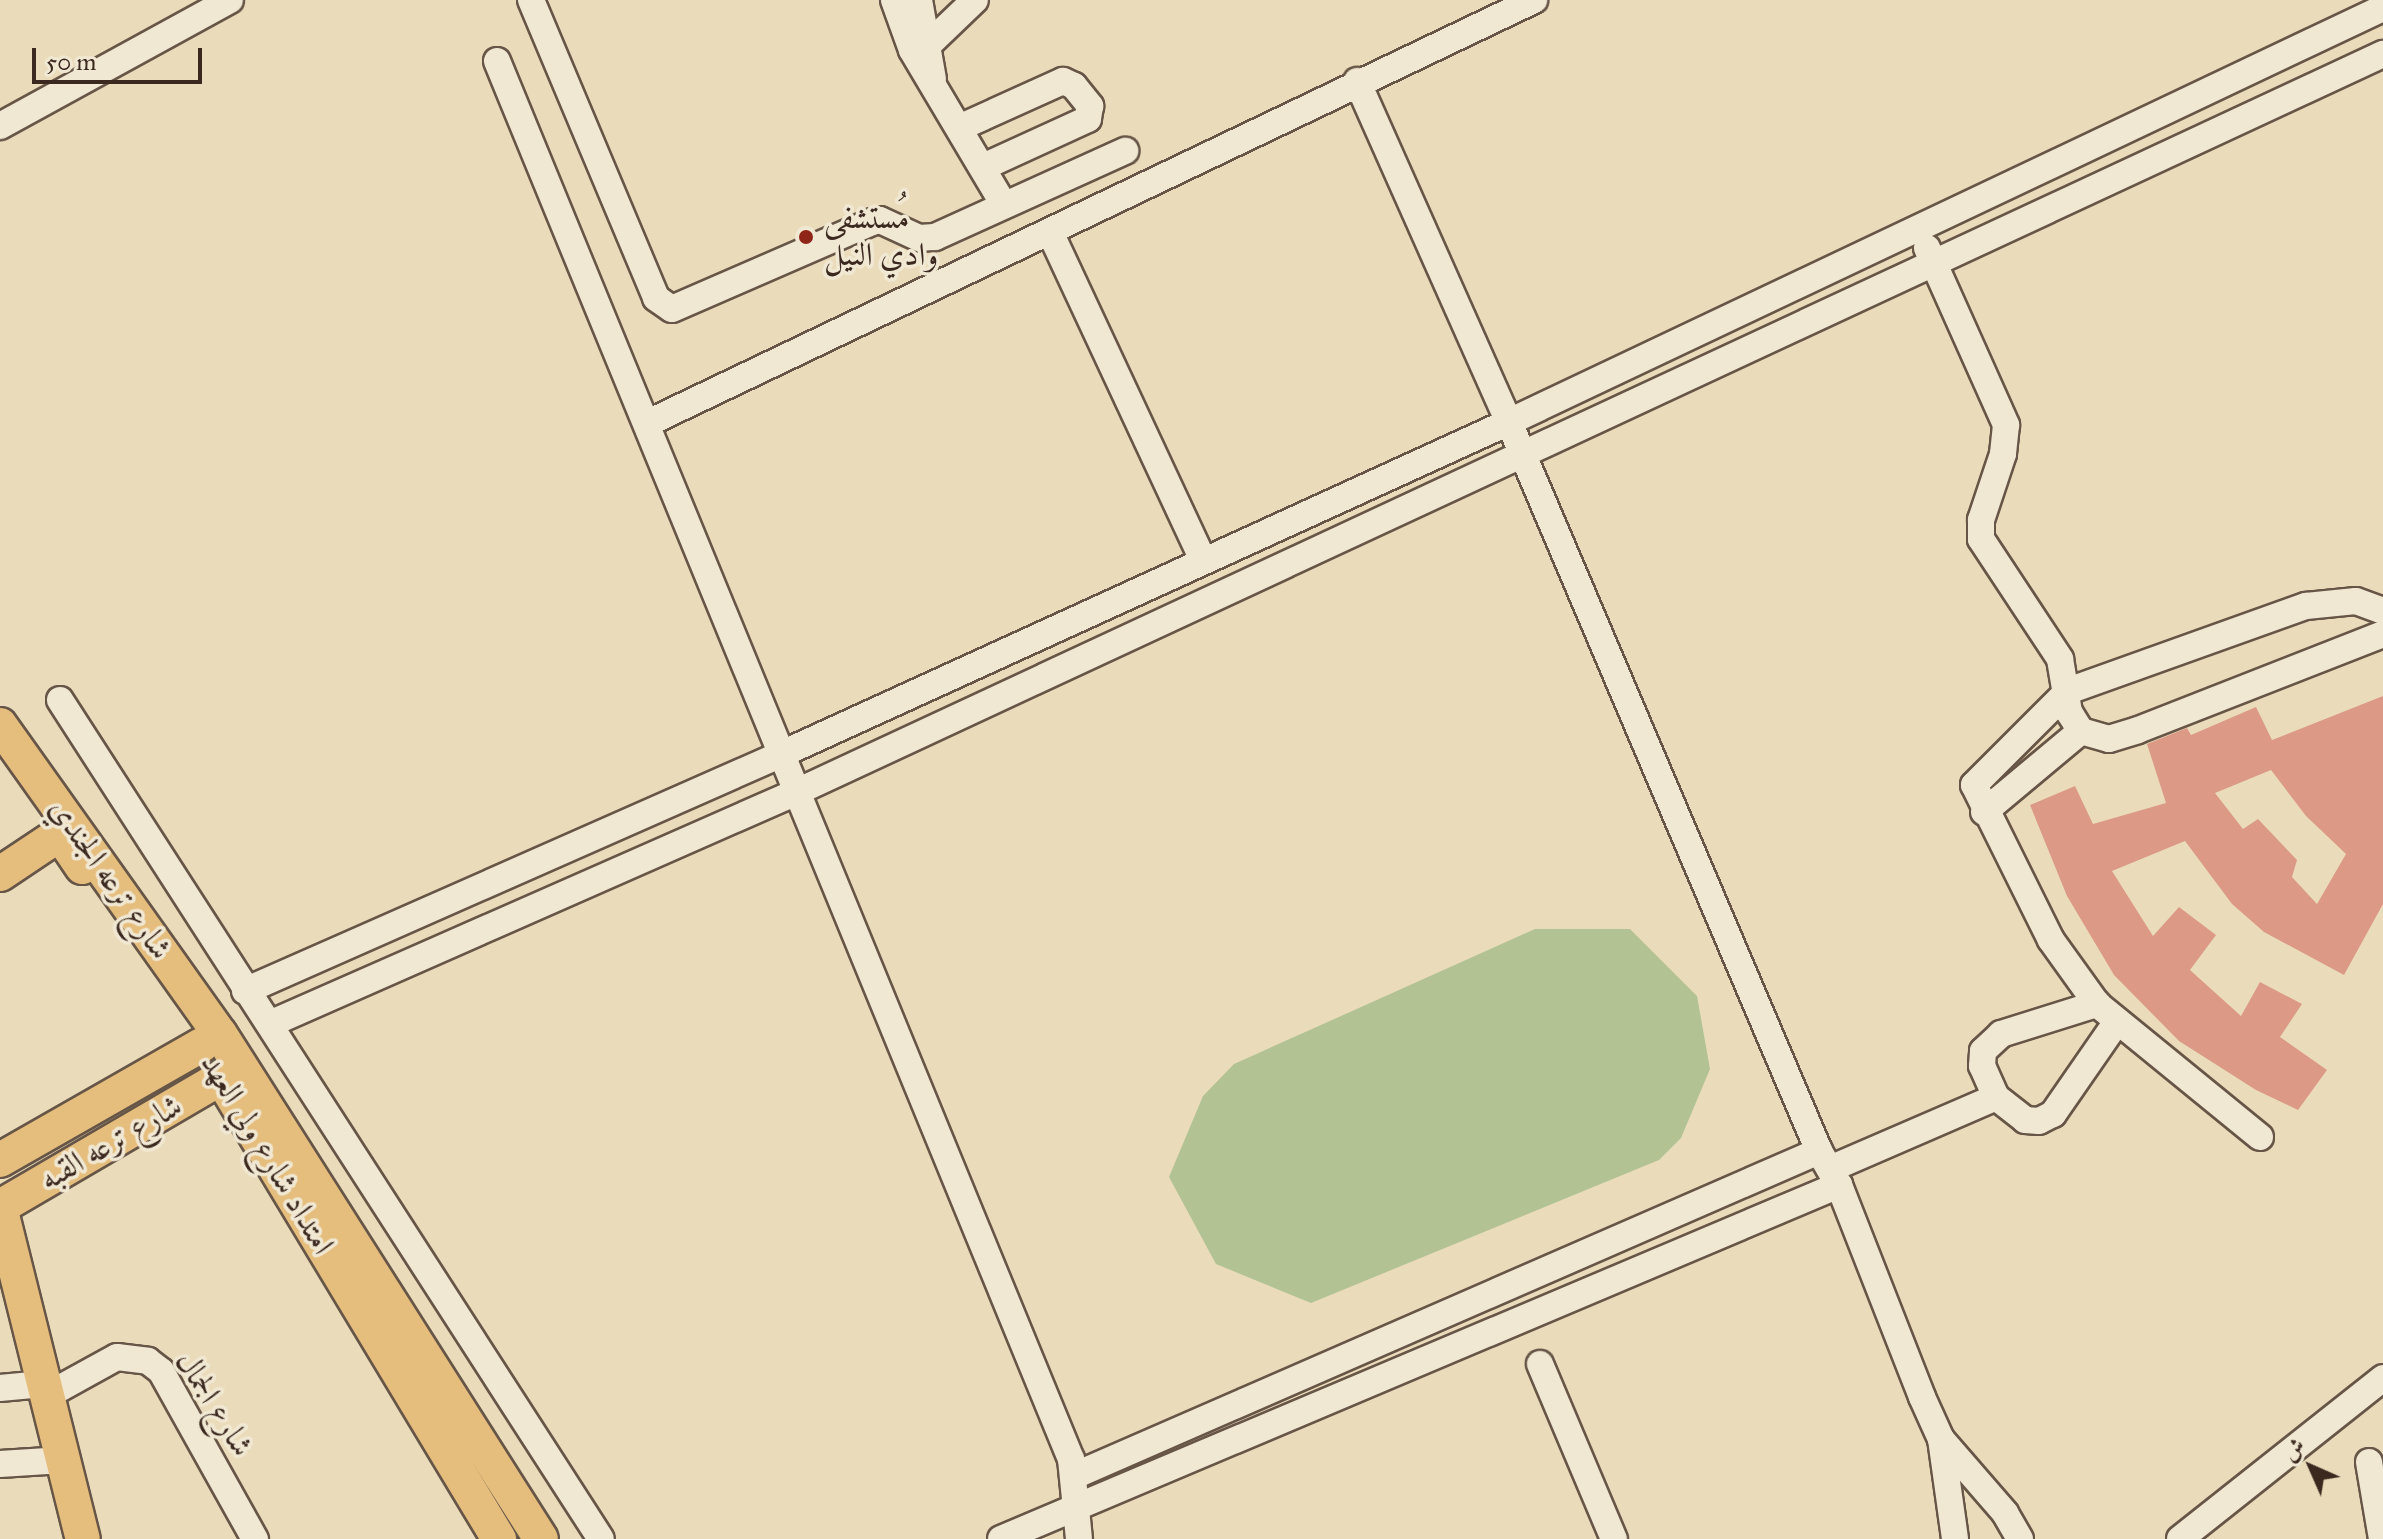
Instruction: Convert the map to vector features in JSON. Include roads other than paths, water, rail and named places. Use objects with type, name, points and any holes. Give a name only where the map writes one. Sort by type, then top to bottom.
[{"type":"main road","name":"شارع ترعه الجندي","points":[[0,725],[64,830],[211,1039]]},
{"type":"main road","points":[[0,874],[64,830]]},
{"type":"main road","name":"امتداد شارع ولي العهد","points":[[211,1039],[221,1078],[499,1539]]},
{"type":"main road","name":"امتداد شارع ولي العهد","points":[[211,1039],[541,1539]]},
{"type":"main road","name":"شارع ترعه القبه","points":[[0,1160],[211,1039]]},
{"type":"main road","name":"شارع ترعه القبه","points":[[2,1223],[221,1078]]},
{"type":"main road","points":[[2,1223],[83,1539]]},
{"type":"street","points":[[0,126],[230,0]]},
{"type":"street","points":[[531,0],[662,305],[682,308],[880,220],[927,239],[1125,151]]},
{"type":"street","points":[[894,0],[912,50],[961,127],[1004,205]]},
{"type":"street","points":[[919,0],[930,43],[934,82]]},
{"type":"street","points":[[930,43],[975,0]]},
{"type":"street","points":[[648,423],[1050,232],[1357,81],[1534,0]]},
{"type":"street","points":[[245,991],[784,753],[1509,422],[2383,8]]},
{"type":"street","points":[[272,1023],[801,790],[2383,54]]},
{"type":"street","points":[[497,61],[801,790],[1076,1475],[1075,1512],[1079,1539]]},
{"type":"street","points":[[961,127],[1063,81],[1074,86],[1090,106],[1088,119],[983,167]]},
{"type":"street","points":[[1357,81],[1524,456],[1830,1168],[1941,1439],[1955,1539]]},
{"type":"street","points":[[1919,230],[2006,425],[2003,454],[1981,520],[1981,539],[2048,637],[2068,691],[2073,724],[2081,731],[2093,739],[2109,739],[2138,730],[2383,634]]},
{"type":"street","points":[[1050,232],[1203,560]]},
{"type":"street","points":[[2260,1137],[2116,1023],[2097,1004],[2051,940],[1984,812],[1974,785],[2068,691],[2306,606],[2356,601],[2383,611]]},
{"type":"street","points":[[60,700],[245,991],[272,1023],[501,1391],[601,1539]]},
{"type":"street","points":[[1984,812],[2081,731]]},
{"type":"street","points":[[2097,1004],[2001,1034],[1983,1051],[1982,1066],[1996,1097],[2025,1120],[2053,1114],[2116,1023]]},
{"type":"street","points":[[1001,1539],[1075,1512],[1635,1272],[1830,1168],[1996,1097]]},
{"type":"street","points":[[1076,1475],[1623,1236],[1830,1168]]},
{"type":"street","points":[[1623,1236],[1635,1272]]},
{"type":"street","points":[[1496,1291],[1510,1324]]},
{"type":"street","name":"شارع الجمال","points":[[45,1390],[117,1357],[148,1361],[161,1371],[255,1539]]},
{"type":"street","points":[[1540,1364],[1614,1539]]},
{"type":"street","points":[[2180,1539],[2383,1378]]},
{"type":"street","points":[[0,1388],[45,1390]]},
{"type":"street","points":[[1941,1439],[2005,1513],[2020,1539]]},
{"type":"street","points":[[0,1464],[63,1460]]},
{"type":"street","points":[[2369,1462],[2382,1539]]},
{"type":"place","name":"مُستشفى وادي النيل","points":[[806,237]]}]
